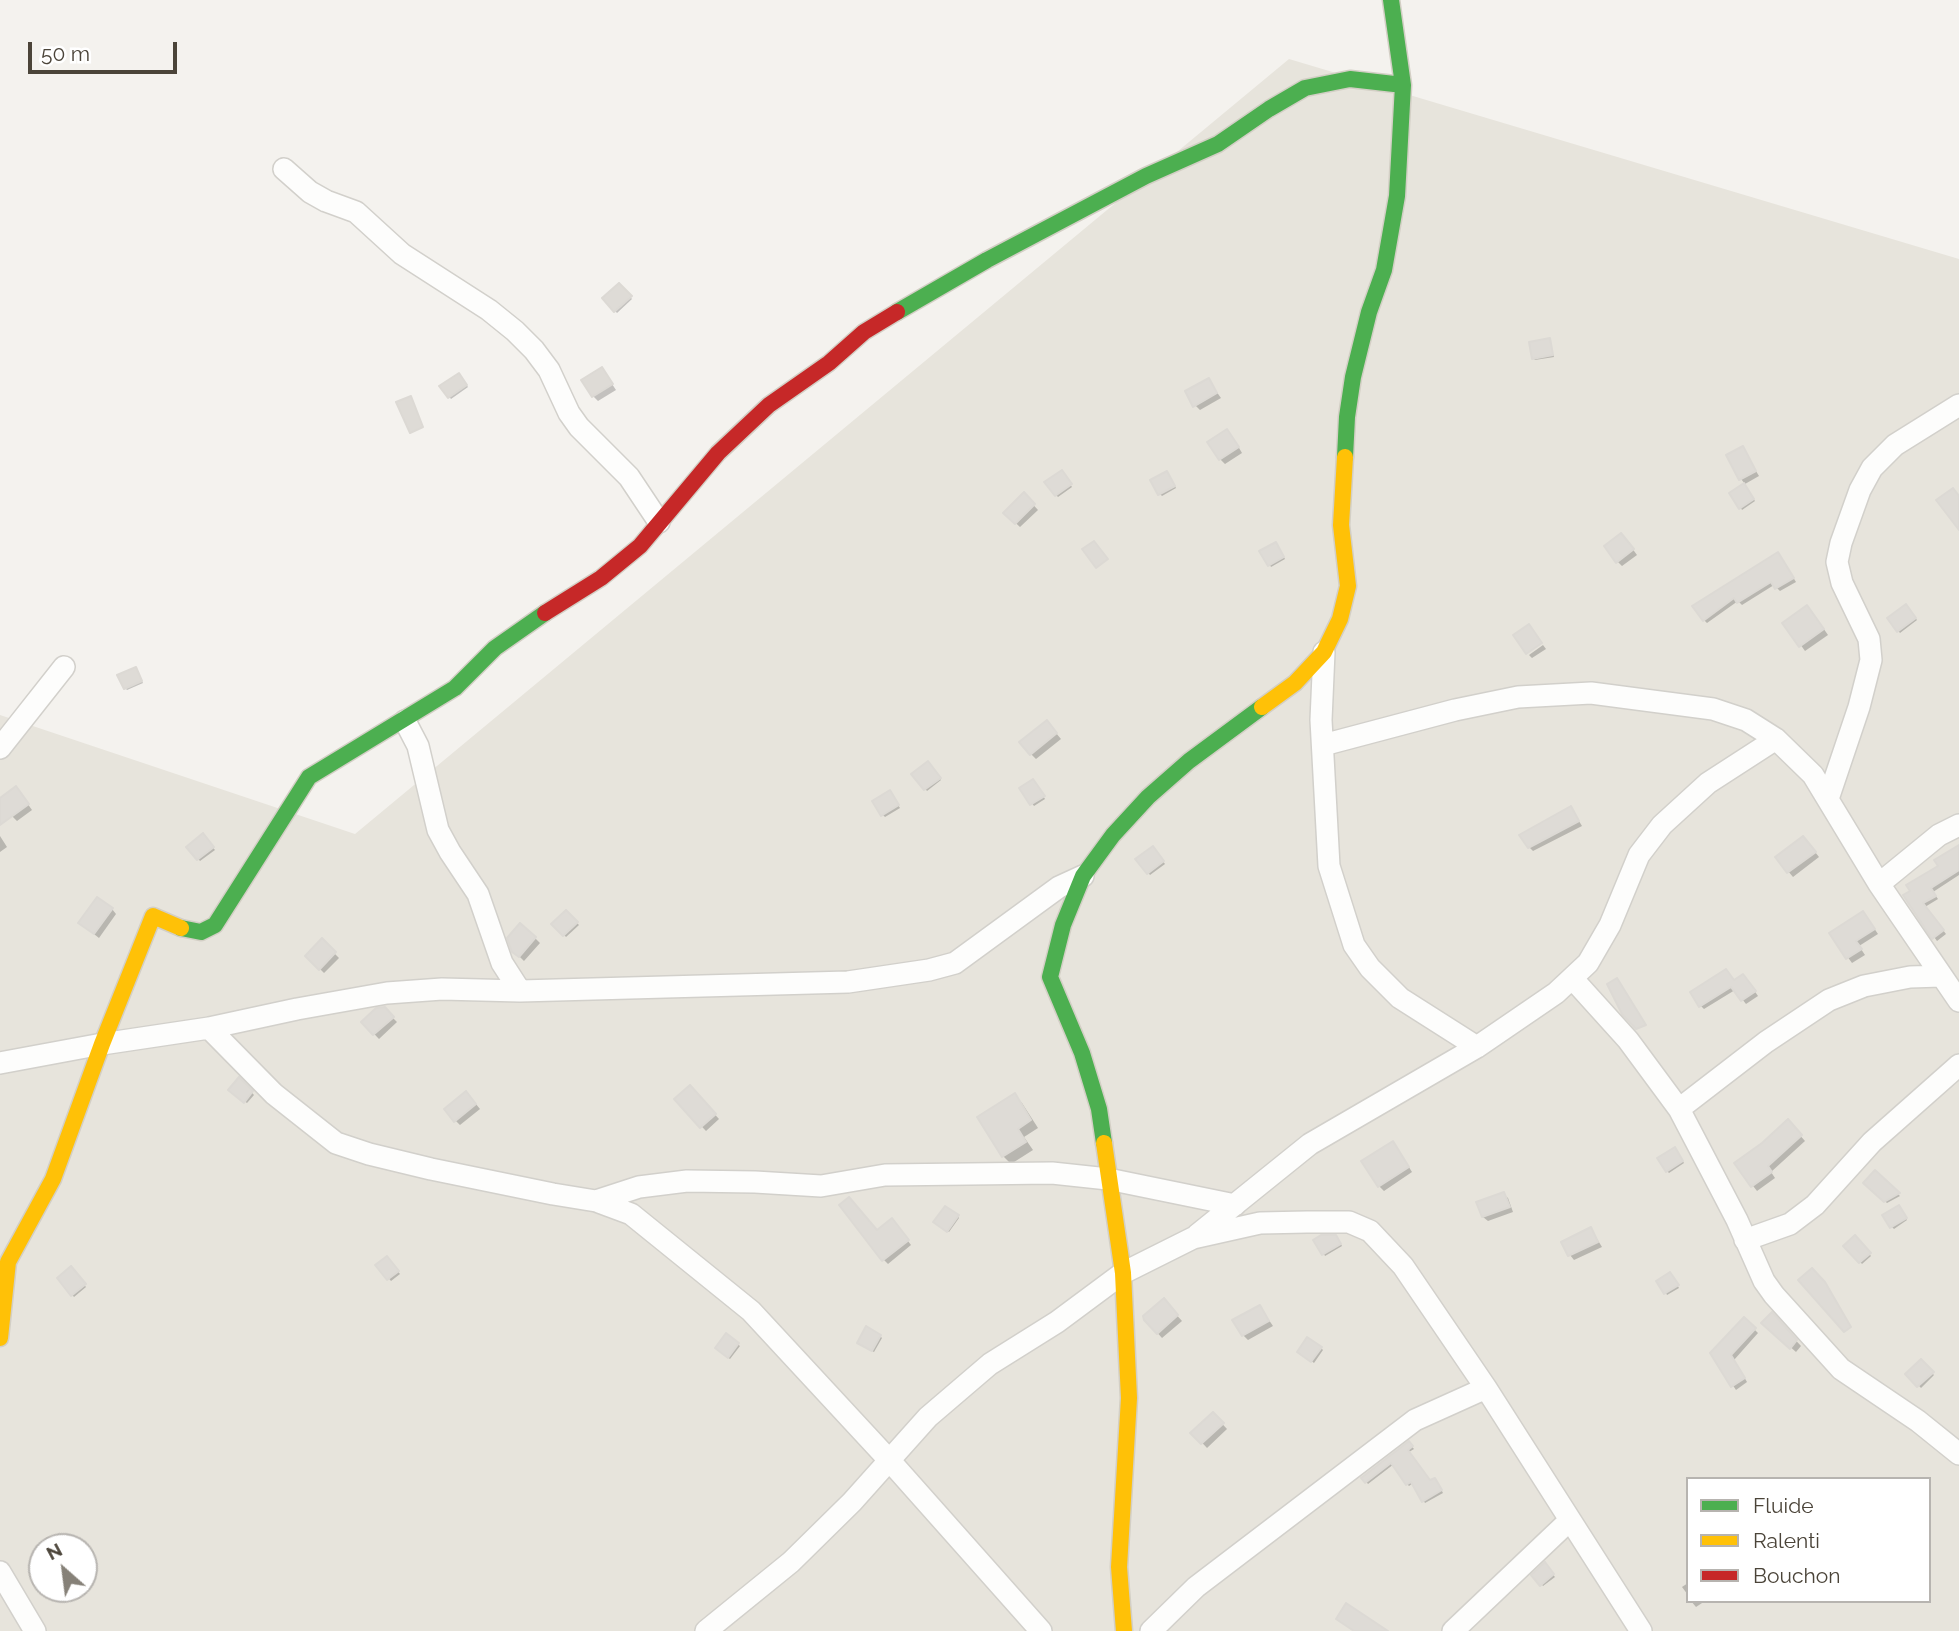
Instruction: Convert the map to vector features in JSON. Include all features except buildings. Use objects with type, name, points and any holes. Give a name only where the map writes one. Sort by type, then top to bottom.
[{"type":"street","points":[[1124,1631],[1119,1567],[1129,1398],[1123,1273],[1099,1109],[1082,1053],[1050,977],[1063,925],[1083,876],[1113,835],[1148,797],[1189,761],[1295,683],[1324,652],[1340,619],[1348,586],[1341,525],[1346,416],[1369,312],[1384,270],[1397,196],[1402,85],[1391,0]]},
{"type":"street","points":[[0,1338],[8,1262],[53,1179],[102,1044],[153,916],[186,930],[201,932],[215,925],[309,777],[405,721],[455,688],[495,648],[600,578],[640,546],[718,453],[769,405],[829,363],[864,332],[987,260],[1146,176],[1218,144],[1305,88],[1350,79],[1402,85]]},
{"type":"street","points":[[284,170],[310,192],[356,212],[402,254],[489,310],[515,331],[549,370],[569,413],[579,427],[629,477],[659,522]]},
{"type":"street","points":[[1828,799],[1859,707],[1871,660],[1869,639],[1842,583],[1837,562],[1842,542],[1860,490],[1872,468],[1895,445],[1959,405]]},
{"type":"street","points":[[1324,652],[1321,720],[1329,866],[1354,944],[1370,968],[1400,998],[1477,1047]]},
{"type":"street","points":[[0,748],[64,667]]},
{"type":"street","points":[[1323,745],[1455,710],[1518,697],[1591,692],[1713,709],[1746,720],[1776,739],[1813,775],[1879,884],[1959,1001]]},
{"type":"street","points":[[405,721],[418,746],[438,830],[478,894],[502,963],[520,991]]},
{"type":"street","points":[[706,1631],[791,1562],[852,1502],[928,1417],[990,1364],[1057,1322],[1123,1273],[1193,1238],[1310,1144],[1477,1047],[1556,993],[1588,962],[1610,925],[1639,855],[1662,825],[1708,783],[1776,739]]},
{"type":"street","points":[[1879,884],[1939,835],[1959,825]]},
{"type":"street","points":[[0,1063],[209,1028],[387,993],[442,989],[520,991],[848,982],[929,970],[955,962],[1059,887],[1083,876]]},
{"type":"street","points":[[1679,1110],[1766,1042],[1829,1000],[1864,986],[1910,977],[1941,976]]},
{"type":"street","points":[[1572,978],[1628,1040],[1679,1110],[1764,1281],[1774,1295],[1841,1369],[1918,1421],[1959,1454]]},
{"type":"street","points":[[209,1028],[274,1094],[336,1143],[369,1154],[432,1168],[553,1194],[596,1200],[631,1214],[751,1311],[890,1461],[1041,1631]]},
{"type":"street","points":[[1745,1240],[1790,1224],[1815,1206],[1872,1142],[1959,1065]]},
{"type":"street","points":[[596,1200],[639,1186],[687,1181],[821,1186],[885,1175],[1052,1173],[1108,1179],[1235,1205]]},
{"type":"street","points":[[1193,1238],[1272,1223],[1349,1222],[1370,1231],[1403,1266],[1486,1388],[1641,1631]]},
{"type":"street","points":[[1151,1631],[1196,1587],[1415,1420],[1486,1388]]},
{"type":"street","points":[[1453,1631],[1570,1520]]},
{"type":"street","points":[[0,1572],[35,1631]]},
{"type":"shaded area","points":[[1289,59],[1959,259],[1959,1631],[0,1631],[0,715],[355,834]]},
{"type":"traffic: fast","points":[[1345,457],[1353,377],[1369,312],[1384,270],[1397,196],[1403,85],[1391,0]]},
{"type":"traffic: fast","points":[[897,312],[987,260],[1146,176],[1218,144],[1305,88],[1350,79],[1403,85]]},
{"type":"traffic: fast","points":[[181,928],[201,932],[215,925],[309,777],[455,688],[495,648],[545,613]]},
{"type":"traffic: fast","points":[[1104,1143],[1099,1109],[1082,1053],[1050,977],[1063,925],[1083,876],[1113,835],[1148,797],[1189,761],[1262,707]]},
{"type":"traffic: slow","points":[[1262,707],[1295,683],[1324,652],[1340,619],[1348,586],[1341,525],[1345,457]]},
{"type":"traffic: slow","points":[[0,1338],[8,1262],[53,1179],[102,1044],[153,916],[181,928]]},
{"type":"traffic: slow","points":[[1104,1143],[1123,1273],[1129,1398],[1119,1567],[1124,1631]]},
{"type":"traffic: jam","points":[[545,613],[601,578],[640,546],[718,453],[769,405],[829,363],[864,332],[897,312]]}]
